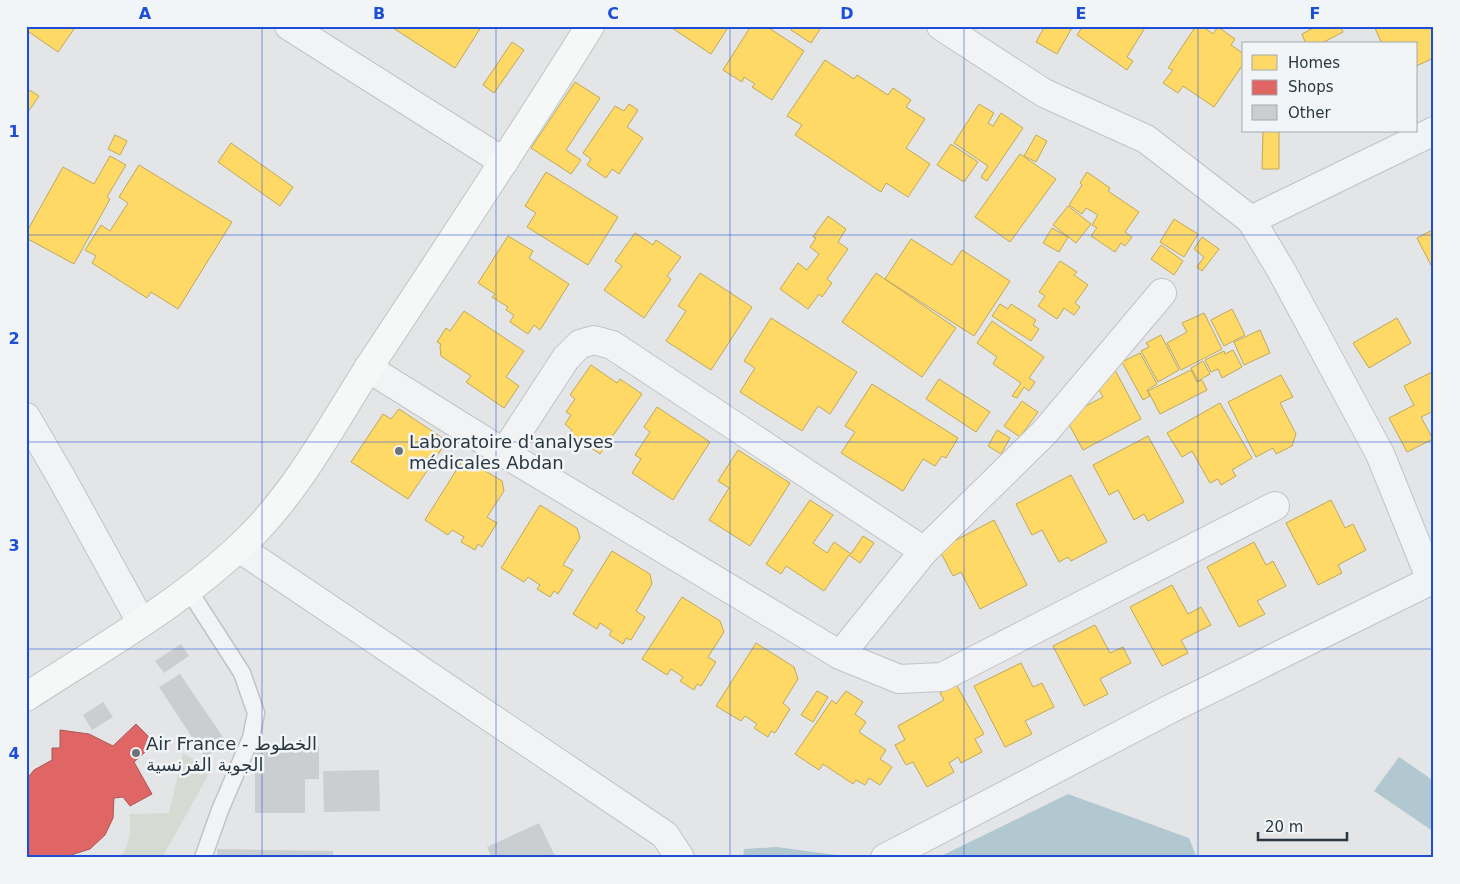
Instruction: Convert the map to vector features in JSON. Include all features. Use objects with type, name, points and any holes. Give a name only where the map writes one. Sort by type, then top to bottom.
[{"type":"street","points":[[289,26],[504,162]]},
{"type":"street","points":[[26,697],[188,589],[246,541],[277,507],[315,456],[368,368],[504,162],[590,26]]},
{"type":"street","points":[[886,858],[1170,710],[1432,579],[1380,454],[1281,270],[1251,220],[1146,139],[1044,93],[941,26]]},
{"type":"street","points":[[1251,220],[1434,131]]},
{"type":"street","points":[[840,655],[924,551],[1044,433],[1162,293]]},
{"type":"street","points":[[504,453],[566,358],[580,344],[594,340],[612,345],[924,551]]},
{"type":"street","points":[[368,368],[504,453],[840,655],[900,679],[942,677],[1275,506]]},
{"type":"street","points":[[26,417],[62,476],[141,622]]},
{"type":"street","points":[[246,541],[665,835],[680,858]]},
{"type":"lane","points":[[188,589],[242,673],[256,713],[251,738],[220,810],[203,858]]},
{"type":"shaded area","points":[[183,753],[211,770],[162,858],[121,858],[130,836],[129,814],[169,813]]},
{"type":"water","points":[[1399,757],[1434,781],[1434,832],[1374,791]]},
{"type":"water","points":[[1068,794],[1189,838],[1197,858],[937,858]]},
{"type":"water","points":[[777,847],[858,858],[743,858],[744,849]]},
{"type":"building: Homes","points":[[26,26],[76,26],[58,52],[26,30]]},
{"type":"building: Homes","points":[[390,26],[480,26],[481,27],[455,68]]},
{"type":"building: Homes","points":[[669,26],[729,26],[711,54]]},
{"type":"building: Homes","points":[[751,26],[766,26],[804,51],[772,100],[752,87],[755,84],[744,77],[742,82],[723,70]]},
{"type":"building: Homes","points":[[793,26],[822,26],[811,43],[791,30]]},
{"type":"building: Homes","points":[[1045,26],[1073,26],[1057,54],[1036,42]]},
{"type":"building: Homes","points":[[1083,26],[1146,26],[1127,57],[1133,61],[1127,70],[1077,35]]},
{"type":"building: Homes","points":[[1196,26],[1202,26],[1213,34],[1218,27],[1235,39],[1231,45],[1242,53],[1242,66],[1214,107],[1183,86],[1178,93],[1163,83],[1173,70],[1168,68]]},
{"type":"building: Homes","points":[[1317,26],[1340,26],[1343,32],[1324,42],[1305,42],[1302,34]]},
{"type":"building: Homes","points":[[1374,26],[1434,26],[1434,58],[1418,65],[1418,42],[1381,42]]},
{"type":"building: Homes","points":[[512,42],[524,50],[494,93],[483,85]]},
{"type":"building: Homes","points":[[825,60],[854,79],[857,75],[888,95],[893,88],[911,100],[906,107],[925,119],[906,148],[930,164],[908,197],[886,183],[881,192],[795,135],[802,125],[787,116]]},
{"type":"building: Homes","points":[[575,82],[600,98],[566,150],[581,160],[571,174],[531,148]]},
{"type":"building: Homes","points":[[26,88],[39,96],[26,115]]},
{"type":"building: Homes","points":[[629,104],[638,110],[627,127],[643,138],[619,174],[612,169],[606,178],[587,165],[591,159],[583,153],[615,106],[624,111]]},
{"type":"building: Homes","points":[[979,104],[994,113],[988,123],[993,126],[1001,113],[1023,128],[987,181],[981,177],[988,166],[954,143]]},
{"type":"building: Homes","points":[[1263,132],[1279,132],[1279,169],[1262,169]]},
{"type":"building: Homes","points":[[115,135],[127,141],[120,155],[108,149]]},
{"type":"building: Homes","points":[[1036,135],[1047,141],[1036,162],[1024,156]]},
{"type":"building: Homes","points":[[231,143],[293,187],[280,206],[218,162]]},
{"type":"building: Homes","points":[[951,144],[978,162],[964,182],[937,165]]},
{"type":"building: Homes","points":[[1020,154],[1056,179],[1010,242],[975,217]]},
{"type":"building: Homes","points":[[110,156],[126,165],[107,197],[110,199],[74,264],[26,238],[26,233],[63,167],[94,184]]},
{"type":"building: Homes","points":[[139,165],[232,222],[178,309],[151,292],[147,298],[92,263],[96,256],[85,250],[101,225],[110,231],[128,203],[119,197]]},
{"type":"building: Homes","points":[[546,172],[618,217],[588,265],[527,227],[536,213],[525,206]]},
{"type":"building: Homes","points":[[1087,172],[1110,188],[1108,191],[1139,212],[1125,232],[1132,237],[1125,246],[1121,243],[1115,252],[1091,236],[1097,228],[1092,225],[1098,215],[1086,208],[1082,214],[1069,205],[1082,185],[1080,183]]},
{"type":"building: Homes","points":[[1068,206],[1091,224],[1076,243],[1053,225]]},
{"type":"building: Homes","points":[[828,216],[846,229],[838,242],[848,249],[827,279],[832,283],[822,297],[819,294],[808,309],[780,289],[798,263],[807,270],[819,254],[810,247],[816,238],[813,237]]},
{"type":"building: Homes","points":[[1174,219],[1198,234],[1184,257],[1160,242]]},
{"type":"building: Homes","points":[[1052,228],[1068,237],[1059,252],[1043,243]]},
{"type":"building: Homes","points":[[1434,229],[1434,271],[1417,238]]},
{"type":"building: Homes","points":[[635,233],[653,245],[656,240],[681,257],[667,276],[671,279],[644,318],[604,290],[622,266],[615,261]]},
{"type":"building: Homes","points":[[508,236],[533,251],[529,258],[569,284],[540,330],[534,325],[528,334],[510,322],[514,315],[506,310],[508,307],[492,297],[495,294],[478,283]]},
{"type":"building: Homes","points":[[1202,237],[1219,249],[1202,271],[1197,267],[1204,257],[1194,249]]},
{"type":"building: Homes","points":[[911,239],[952,265],[962,250],[1010,281],[974,336],[885,279]]},
{"type":"building: Homes","points":[[1161,245],[1183,261],[1174,275],[1151,259]]},
{"type":"building: Homes","points":[[1060,261],[1077,272],[1074,275],[1088,285],[1075,303],[1080,307],[1074,315],[1064,308],[1057,319],[1038,306],[1045,296],[1039,292]]},
{"type":"building: Homes","points":[[700,273],[752,307],[711,370],[666,341],[686,311],[678,306]]},
{"type":"building: Homes","points":[[876,273],[956,328],[922,377],[842,322]]},
{"type":"building: Homes","points":[[1000,304],[1008,309],[1011,304],[1036,320],[1033,325],[1039,329],[1031,341],[992,316]]},
{"type":"building: Homes","points":[[1232,309],[1245,335],[1224,346],[1211,320]]},
{"type":"building: Homes","points":[[464,311],[524,351],[506,377],[519,386],[504,408],[466,382],[471,376],[441,356],[441,344],[437,342],[446,328],[450,331]]},
{"type":"building: Homes","points":[[1204,313],[1222,349],[1181,370],[1167,343],[1187,332],[1182,323]]},
{"type":"building: Homes","points":[[771,318],[857,372],[830,414],[818,406],[802,431],[740,392],[755,368],[744,361]]},
{"type":"building: Homes","points":[[1397,318],[1411,343],[1369,368],[1353,343]]},
{"type":"building: Homes","points":[[992,321],[1044,357],[1029,378],[1035,382],[1029,391],[1024,387],[1017,398],[1012,396],[1021,383],[993,364],[997,357],[977,343]]},
{"type":"building: Homes","points":[[1260,330],[1270,353],[1244,365],[1234,342]]},
{"type":"building: Homes","points":[[1161,335],[1179,370],[1158,382],[1141,351],[1149,347],[1146,343]]},
{"type":"building: Homes","points":[[1233,350],[1242,367],[1222,378],[1218,369],[1211,372],[1205,360],[1224,351],[1225,354]]},
{"type":"building: Homes","points":[[1140,353],[1157,384],[1147,390],[1150,396],[1143,400],[1122,362]]},
{"type":"building: Homes","points":[[1203,361],[1210,374],[1198,381],[1191,368]]},
{"type":"building: Homes","points":[[591,365],[617,383],[620,379],[642,394],[600,454],[570,433],[572,430],[565,424],[571,415],[566,412],[575,399],[570,395]]},
{"type":"building: Homes","points":[[1115,370],[1141,419],[1083,450],[1065,417],[1103,397],[1094,381]]},
{"type":"building: Homes","points":[[1191,370],[1197,382],[1202,380],[1207,390],[1160,414],[1148,391]]},
{"type":"building: Homes","points":[[1434,371],[1434,411],[1421,417],[1433,439],[1407,452],[1389,418],[1414,405],[1404,386]]},
{"type":"building: Homes","points":[[1281,375],[1293,397],[1280,403],[1296,434],[1292,446],[1276,454],[1273,448],[1256,457],[1228,402]]},
{"type":"building: Homes","points":[[939,379],[990,412],[976,432],[926,399]]},
{"type":"building: Homes","points":[[872,384],[958,438],[946,458],[942,456],[935,466],[923,459],[903,491],[841,453],[855,432],[845,426]]},
{"type":"building: Homes","points":[[1022,401],[1038,412],[1020,437],[1004,426]]},
{"type":"building: Homes","points":[[1220,403],[1252,458],[1232,470],[1236,476],[1221,485],[1218,479],[1210,483],[1192,451],[1182,457],[1167,433]]},
{"type":"building: Homes","points":[[657,407],[710,442],[673,500],[632,473],[641,459],[635,455],[650,432],[644,427]]},
{"type":"building: Homes","name":"Laboratoire d'analyses médicales Abdan","points":[[399,409],[447,441],[408,499],[351,462],[383,414],[391,419]]},
{"type":"building: Homes","points":[[997,430],[1010,438],[1001,454],[988,446]]},
{"type":"building: Homes","points":[[1148,436],[1184,502],[1148,521],[1144,514],[1134,520],[1118,490],[1109,495],[1093,465]]},
{"type":"building: Homes","points":[[738,450],[790,483],[750,546],[709,520],[729,488],[718,481]]},
{"type":"building: Homes","points":[[464,458],[502,481],[504,491],[487,517],[497,523],[482,547],[478,544],[475,550],[461,542],[464,537],[452,530],[448,535],[425,520]]},
{"type":"building: Homes","points":[[1071,475],[1107,542],[1071,561],[1068,557],[1059,562],[1042,530],[1032,535],[1016,504]]},
{"type":"building: Homes","points":[[810,500],[833,515],[813,543],[827,553],[834,542],[851,554],[863,536],[874,543],[860,563],[849,555],[824,591],[786,566],[781,574],[766,564]]},
{"type":"building: Homes","points":[[1331,500],[1345,528],[1353,524],[1366,550],[1338,565],[1342,573],[1318,585],[1286,523]]},
{"type":"building: Homes","points":[[540,505],[577,528],[580,538],[563,565],[573,570],[558,594],[554,591],[550,597],[537,589],[540,585],[528,577],[524,582],[501,568]]},
{"type":"building: Homes","points":[[994,520],[1027,585],[980,609],[961,572],[953,576],[939,549]]},
{"type":"building: Homes","points":[[1254,542],[1266,565],[1273,561],[1286,586],[1257,601],[1265,614],[1239,627],[1207,567]]},
{"type":"building: Homes","points":[[612,551],[650,574],[652,584],[636,611],[645,617],[631,640],[626,638],[623,644],[609,635],[612,631],[600,623],[597,629],[573,614]]},
{"type":"building: Homes","points":[[1172,585],[1188,614],[1201,607],[1211,625],[1181,640],[1188,653],[1162,666],[1130,607]]},
{"type":"building: Homes","points":[[682,597],[720,621],[724,632],[708,657],[716,662],[701,686],[697,684],[694,690],[680,681],[683,677],[671,669],[667,675],[642,659]]},
{"type":"building: Homes","points":[[1095,625],[1110,653],[1123,647],[1131,663],[1100,679],[1108,694],[1084,706],[1053,646]]},
{"type":"building: Homes","points":[[756,643],[794,667],[798,679],[783,703],[790,709],[775,733],[771,731],[768,737],[754,728],[757,724],[745,716],[741,721],[716,706]]},
{"type":"building: Homes","points":[[1021,663],[1033,687],[1042,683],[1054,707],[1025,721],[1032,734],[1005,747],[974,686]]},
{"type":"building: Homes","points":[[956,684],[984,734],[975,739],[982,752],[961,763],[958,757],[949,763],[954,772],[927,787],[913,762],[906,765],[895,745],[905,740],[898,726],[944,700],[940,693]]},
{"type":"building: Homes","points":[[817,691],[828,697],[813,722],[801,715]]},
{"type":"building: Homes","points":[[846,691],[863,702],[855,714],[866,722],[859,732],[886,750],[880,759],[892,767],[880,785],[869,778],[865,785],[856,780],[853,784],[823,764],[819,770],[795,754],[832,700],[836,704]]},
{"type":"building: Shops","points":[[136,724],[155,743],[134,762],[152,794],[130,806],[123,797],[114,798],[113,818],[105,835],[90,849],[71,855],[71,858],[26,858],[26,780],[34,770],[52,760],[52,748],[60,748],[60,730],[89,734],[113,746]]},
{"type":"building: Other","points":[[181,644],[189,656],[164,673],[155,661]]},
{"type":"building: Other","points":[[180,674],[227,743],[205,757],[159,687]]},
{"type":"building: Other","points":[[103,702],[113,717],[92,730],[83,715]]},
{"type":"building: Other","points":[[319,746],[319,779],[305,779],[305,813],[255,813],[255,747]]},
{"type":"building: Other","points":[[379,770],[380,811],[324,812],[323,771]]},
{"type":"building: Other","points":[[539,823],[556,858],[492,858],[487,847]]},
{"type":"building: Other","points":[[217,849],[333,851],[333,858],[217,858]]},
{"type":"place","name":"Laboratoire d'analyses médicales Abdan","points":[[399,451]]},
{"type":"place","name":"Air France - الخطوط الجوية الفرنسية","points":[[136,753]]}]
